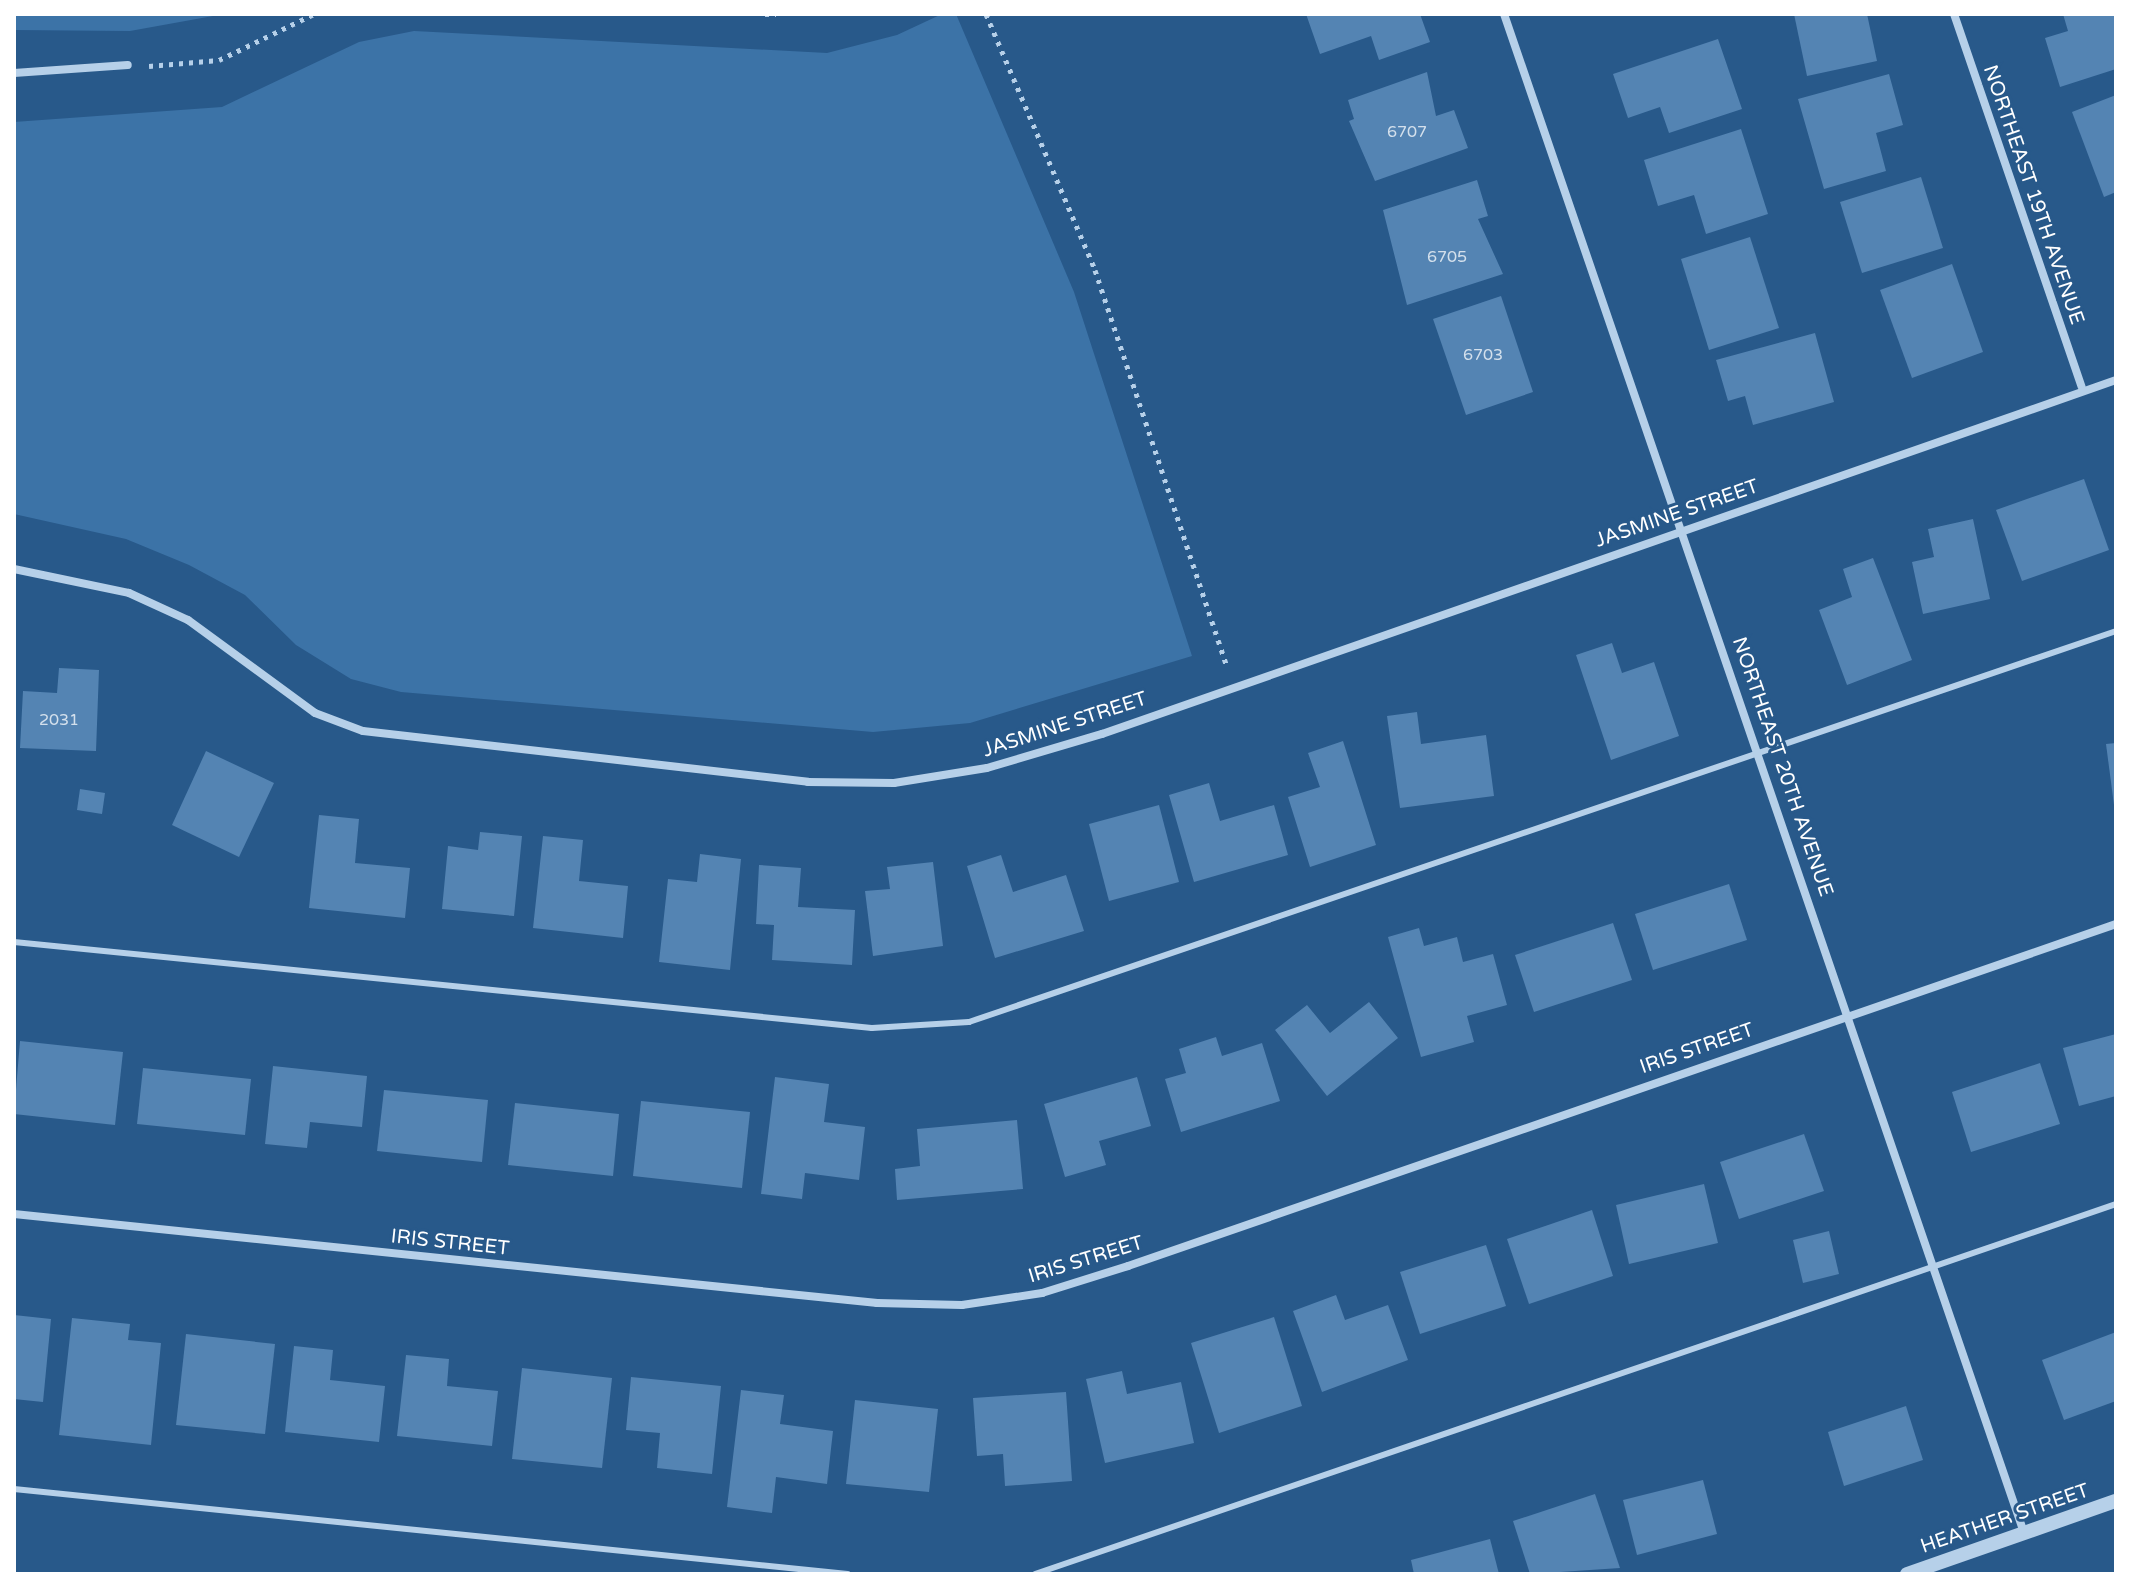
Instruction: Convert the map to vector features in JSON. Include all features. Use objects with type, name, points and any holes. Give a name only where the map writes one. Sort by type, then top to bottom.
[{"type":"street","name":"NORTHEAST 20TH AVENUE","points":[[1504,14],[1685,529],[1848,1013],[1939,1270],[2024,1533]]},
{"type":"street","name":"NORTHEAST 19TH AVENUE","points":[[1954,14],[2082,387]]},
{"type":"street","points":[[14,73],[128,65]]},
{"type":"street","name":"JASMINE STREET","points":[[14,569],[129,593],[188,620],[315,713],[363,731],[808,782],[894,783],[987,768],[1685,529],[2082,387],[2116,380]]},
{"type":"street","name":"IRIS STREET","points":[[14,1214],[877,1303],[962,1305],[1042,1293],[1128,1266],[1848,1013],[2116,924]]},
{"type":"street","name":"HEATHER STREET","points":[[1907,1574],[2116,1501]]},
{"type":"lane","points":[[14,942],[872,1028],[969,1022],[1760,748],[2116,631]]},
{"type":"lane","points":[[1035,1574],[1939,1270],[2116,1204]]},
{"type":"lane","points":[[14,1489],[848,1574]]},
{"type":"path","points":[[128,65],[219,60],[314,14]]},
{"type":"path","points":[[765,14],[776,14]]},
{"type":"path","points":[[986,14],[1095,270],[1233,684]]},
{"type":"shaded area","points":[[14,14],[224,14],[130,31],[14,30]]},
{"type":"shaded area","points":[[942,14],[956,14],[1074,292],[1192,656],[970,723],[873,732],[401,692],[351,679],[296,645],[245,595],[189,565],[126,539],[14,514],[14,122],[222,107],[359,42],[414,31],[827,53],[897,35]]},
{"type":"building","points":[[1306,14],[1420,14],[1430,42],[1379,60],[1371,36],[1320,54]]},
{"type":"building","points":[[1794,14],[1867,14],[1877,61],[1807,76]]},
{"type":"building","points":[[2063,14],[2116,14],[2116,69],[2060,87],[2045,38],[2068,31]]},
{"type":"building","points":[[1718,39],[1742,109],[1669,133],[1660,107],[1628,118],[1613,74]]},
{"type":"building","points":[[1427,72],[1436,116],[1454,110],[1468,148],[1375,181],[1349,121],[1354,119],[1348,100]]},
{"type":"building","points":[[1889,74],[1903,125],[1876,133],[1886,171],[1824,189],[1798,99]]},
{"type":"building","points":[[2116,95],[2116,192],[2104,197],[2072,112]]},
{"type":"building","points":[[1741,129],[1768,214],[1706,234],[1694,195],[1658,206],[1644,160]]},
{"type":"building","points":[[1921,177],[1943,248],[1862,273],[1840,202]]},
{"type":"building","points":[[1477,180],[1488,216],[1478,219],[1503,274],[1407,305],[1383,210]]},
{"type":"building","points":[[1750,237],[1779,328],[1709,350],[1681,259]]},
{"type":"building","points":[[1952,264],[1983,352],[1912,378],[1880,290]]},
{"type":"building","points":[[1501,296],[1533,392],[1466,415],[1433,319]]},
{"type":"building","points":[[1815,333],[1834,402],[1753,425],[1745,396],[1728,401],[1716,360]]},
{"type":"building","points":[[2084,479],[2109,550],[2022,581],[1996,510]]},
{"type":"building","points":[[1973,519],[1990,599],[1923,614],[1912,562],[1934,557],[1928,529]]},
{"type":"building","points":[[1873,558],[1912,660],[1847,685],[1819,610],[1852,597],[1843,569]]},
{"type":"building","points":[[1612,643],[1622,673],[1654,662],[1679,736],[1611,760],[1576,655]]},
{"type":"building","points":[[59,668],[99,670],[96,751],[20,748],[23,691],[57,693]]},
{"type":"building","points":[[1417,712],[1421,744],[1486,735],[1494,796],[1400,808],[1387,716]]},
{"type":"building","points":[[1343,741],[1376,845],[1310,867],[1288,797],[1320,787],[1308,753]]},
{"type":"building","points":[[2116,743],[2116,805],[2114,805],[2106,744]]},
{"type":"building","points":[[206,751],[274,783],[239,857],[172,825]]},
{"type":"building","points":[[1209,783],[1220,821],[1274,805],[1288,855],[1194,882],[1169,795]]},
{"type":"building","points":[[80,789],[105,793],[102,814],[77,810]]},
{"type":"building","points":[[1159,805],[1179,882],[1109,901],[1089,824]]},
{"type":"building","points":[[319,815],[359,819],[355,863],[410,868],[405,918],[309,908]]},
{"type":"building","points":[[480,832],[522,836],[514,916],[442,909],[448,846],[478,850]]},
{"type":"building","points":[[543,836],[583,840],[579,881],[628,886],[623,938],[533,928]]},
{"type":"building","points":[[700,854],[741,859],[730,970],[659,962],[668,879],[697,882]]},
{"type":"building","points":[[1001,855],[1013,892],[1066,875],[1084,931],[995,958],[967,866]]},
{"type":"building","points":[[933,862],[943,946],[873,956],[865,891],[890,889],[887,867]]},
{"type":"building","points":[[759,865],[801,868],[798,907],[855,910],[852,965],[772,960],[774,925],[756,924]]},
{"type":"building","points":[[1729,884],[1747,940],[1653,970],[1635,914]]},
{"type":"building","points":[[1613,923],[1632,980],[1534,1012],[1515,955]]},
{"type":"building","points":[[1419,928],[1424,946],[1457,937],[1463,962],[1493,954],[1507,1005],[1467,1016],[1474,1042],[1421,1057],[1388,937]]},
{"type":"building","points":[[1369,1002],[1398,1038],[1327,1096],[1275,1030],[1307,1005],[1330,1033]]},
{"type":"building","points":[[2116,1034],[2116,1096],[2079,1106],[2063,1048]]},
{"type":"building","points":[[1216,1037],[1222,1056],[1262,1043],[1280,1101],[1181,1132],[1165,1079],[1186,1073],[1179,1049]]},
{"type":"building","points":[[20,1041],[123,1052],[115,1125],[14,1114]]},
{"type":"building","points":[[2040,1063],[2060,1124],[1971,1152],[1952,1092]]},
{"type":"building","points":[[273,1066],[367,1076],[362,1127],[310,1122],[307,1148],[265,1144]]},
{"type":"building","points":[[143,1068],[251,1079],[245,1135],[137,1124]]},
{"type":"building","points":[[775,1077],[829,1084],[824,1122],[865,1127],[859,1180],[805,1173],[802,1199],[761,1194]]},
{"type":"building","points":[[1137,1077],[1151,1126],[1099,1141],[1106,1165],[1065,1177],[1044,1104]]},
{"type":"building","points":[[384,1090],[488,1100],[482,1162],[377,1151]]},
{"type":"building","points":[[641,1101],[750,1112],[742,1188],[633,1176]]},
{"type":"building","points":[[515,1103],[619,1114],[613,1176],[508,1165]]},
{"type":"building","points":[[1017,1120],[1023,1189],[897,1200],[895,1169],[920,1166],[917,1129]]},
{"type":"building","points":[[1804,1134],[1824,1191],[1739,1219],[1720,1162]]},
{"type":"building","points":[[1704,1184],[1718,1243],[1629,1264],[1616,1205]]},
{"type":"building","points":[[1592,1210],[1613,1276],[1529,1304],[1507,1239]]},
{"type":"building","points":[[1829,1231],[1839,1274],[1803,1283],[1793,1240]]},
{"type":"building","points":[[1486,1245],[1506,1306],[1420,1334],[1400,1272]]},
{"type":"building","points":[[1336,1295],[1345,1320],[1388,1305],[1408,1360],[1322,1392],[1293,1311]]},
{"type":"building","points":[[14,1315],[51,1319],[43,1402],[14,1399]]},
{"type":"building","points":[[1274,1317],[1302,1406],[1219,1433],[1191,1343]]},
{"type":"building","points":[[72,1318],[130,1324],[128,1340],[161,1343],[151,1445],[59,1435]]},
{"type":"building","points":[[2116,1332],[2116,1401],[2064,1420],[2042,1360]]},
{"type":"building","points":[[186,1334],[275,1344],[265,1434],[176,1425]]},
{"type":"building","points":[[294,1346],[333,1350],[330,1380],[385,1386],[379,1442],[285,1432]]},
{"type":"building","points":[[406,1355],[449,1359],[447,1386],[498,1391],[492,1446],[397,1436]]},
{"type":"building","points":[[522,1368],[612,1378],[602,1468],[512,1459]]},
{"type":"building","points":[[1122,1371],[1127,1394],[1181,1382],[1194,1443],[1105,1463],[1086,1379]]},
{"type":"building","points":[[631,1377],[721,1386],[712,1474],[657,1468],[660,1433],[626,1430]]},
{"type":"building","points":[[741,1390],[784,1395],[780,1424],[833,1431],[827,1484],[776,1477],[772,1513],[727,1507]]},
{"type":"building","points":[[1066,1392],[1072,1481],[1005,1486],[1003,1454],[977,1456],[973,1398]]},
{"type":"building","points":[[855,1400],[938,1409],[929,1492],[846,1484]]},
{"type":"building","points":[[1906,1406],[1923,1460],[1844,1486],[1828,1432]]},
{"type":"building","points":[[1703,1480],[1717,1534],[1637,1555],[1623,1500]]},
{"type":"building","points":[[1595,1494],[1620,1568],[1530,1574],[1513,1521]]},
{"type":"building","points":[[1490,1539],[1499,1574],[1414,1574],[1411,1560]]}]
